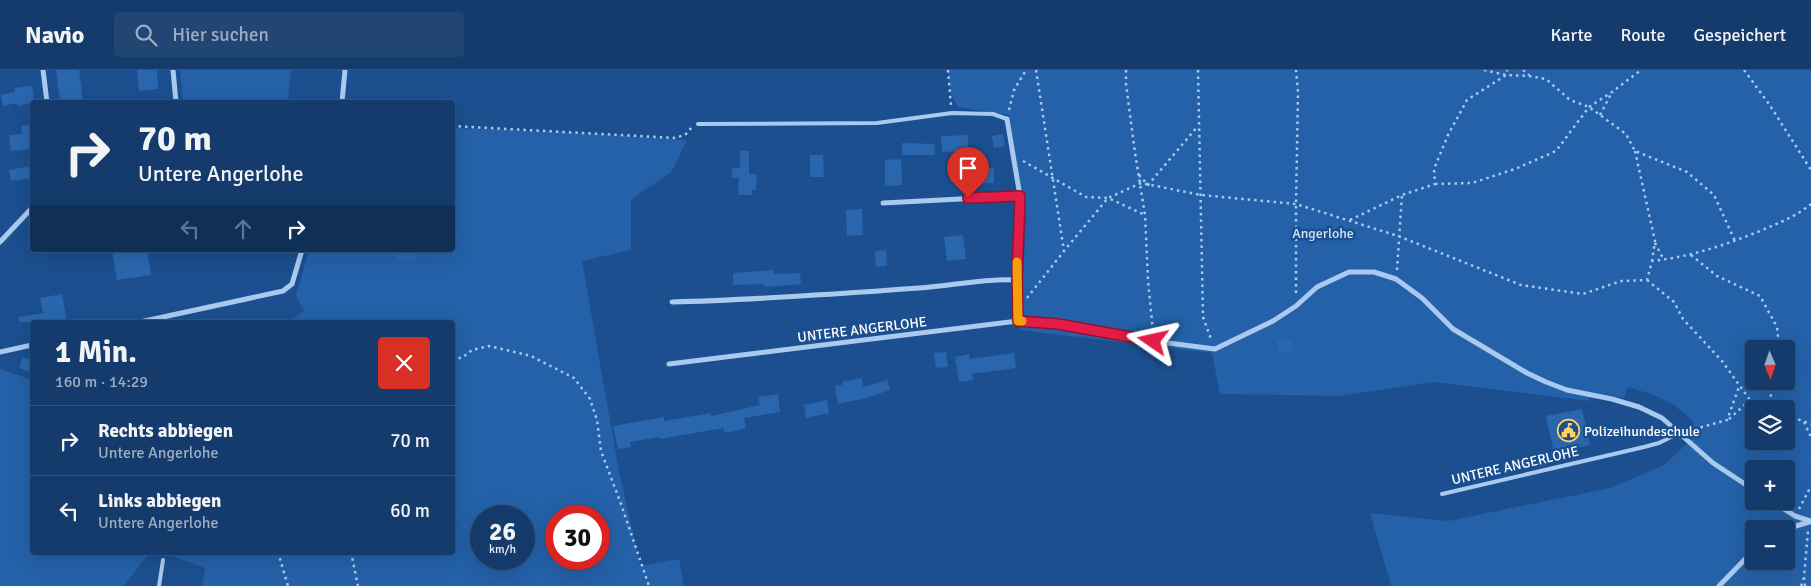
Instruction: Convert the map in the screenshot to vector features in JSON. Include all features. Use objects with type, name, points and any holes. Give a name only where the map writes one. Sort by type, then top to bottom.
[{"type":"street","points":[[42,70],[46,100]]},
{"type":"street","points":[[173,70],[176,100]]},
{"type":"street","points":[[342,100],[345,70]]},
{"type":"street","points":[[1007,119],[1020,196],[1017,280],[1018,321]]},
{"type":"street","points":[[883,203],[1020,196]]},
{"type":"street","points":[[0,242],[30,210]]},
{"type":"street","points":[[149,320],[283,291],[292,284],[301,252]]},
{"type":"street","points":[[1215,349],[1273,321],[1296,306],[1317,287],[1349,272],[1374,272],[1396,279],[1422,298],[1453,329],[1527,373],[1567,390],[1612,399],[1639,407],[1662,418],[1713,463],[1745,484]]},
{"type":"street","points":[[672,302],[933,288],[983,280],[1017,280]]},
{"type":"street","name":"UNTERE ANGERLOHE","points":[[669,364],[1018,321],[1058,324],[1153,341],[1215,349]]},
{"type":"street","points":[[0,352],[30,346]]},
{"type":"street","points":[[1785,510],[1795,516],[1810,521]]},
{"type":"street","points":[[1795,526],[1810,521]]},
{"type":"street","points":[[1719,586],[1745,559]]},
{"type":"lane","points":[[698,124],[877,123],[952,114],[993,114],[1007,119]]},
{"type":"lane","name":"UNTERE ANGERLOHE","points":[[1442,494],[1644,447],[1659,443],[1679,433]]},
{"type":"lane","points":[[158,586],[163,560]]},
{"type":"path","points":[[948,70],[952,114]]},
{"type":"path","points":[[1007,119],[1014,90],[1026,70]]},
{"type":"path","points":[[1036,70],[1064,251]]},
{"type":"path","points":[[1126,70],[1126,84],[1146,215],[1148,280],[1153,341]]},
{"type":"path","points":[[1198,70],[1202,317],[1215,349]]},
{"type":"path","points":[[1296,70],[1298,92],[1296,306]]},
{"type":"path","points":[[1484,70],[1506,75],[1546,79],[1570,100],[1589,107],[1626,134],[1634,151],[1655,241],[1664,260]]},
{"type":"path","points":[[1435,184],[1434,169],[1448,135],[1467,100],[1506,75],[1507,70]]},
{"type":"path","points":[[1523,70],[1530,76]]},
{"type":"path","points":[[1349,220],[1402,195],[1435,184],[1472,183],[1515,169],[1556,151],[1589,107],[1641,70]]},
{"type":"path","points":[[1744,70],[1769,104],[1811,170]]},
{"type":"path","points":[[1600,115],[1612,92]]},
{"type":"path","points":[[455,126],[676,138],[686,134],[698,124]]},
{"type":"path","points":[[1148,185],[1198,125]]},
{"type":"path","points":[[1011,145],[1024,162],[1086,197],[1108,198],[1146,215]]},
{"type":"path","points":[[1634,151],[1688,172],[1714,195],[1735,241]]},
{"type":"path","points":[[1139,175],[1148,185]]},
{"type":"path","points":[[1019,309],[1108,198],[1141,182],[1200,195],[1296,204],[1398,236],[1521,285],[1583,294],[1621,281],[1647,280],[1674,302],[1683,319],[1722,361],[1750,400]]},
{"type":"path","points":[[1396,279],[1402,195]]},
{"type":"path","points":[[1652,261],[1691,255],[1735,241],[1797,216],[1811,204]]},
{"type":"path","points":[[1647,280],[1655,241]]},
{"type":"path","points":[[1691,255],[1717,276],[1760,296],[1777,327],[1778,340]]},
{"type":"path","points":[[455,358],[462,358],[472,350],[489,346],[531,356],[574,378],[590,399],[597,420],[601,451],[622,504],[649,586]]},
{"type":"path","points":[[1727,420],[1739,387]]},
{"type":"path","points":[[1679,433],[1727,420],[1745,404]]},
{"type":"path","points":[[1795,418],[1811,424]]},
{"type":"path","points":[[1804,422],[1811,436]]},
{"type":"path","points":[[1795,516],[1811,486]]},
{"type":"path","points":[[1803,586],[1810,521]]},
{"type":"path","points":[[279,555],[288,586]]},
{"type":"path","points":[[352,555],[358,586]]},
{"type":"green space","points":[[180,70],[291,70],[288,100],[183,100]]},
{"type":"green space","name":"Angerlohe","points":[[948,70],[1811,70],[1811,586],[1391,586],[1370,513],[1448,521],[1610,488],[1664,465],[1696,435],[1692,420],[1674,405],[1654,395],[1628,387],[1624,398],[1590,392],[1589,401],[1434,382],[1339,396],[1220,394],[1212,353],[1020,330],[1026,219],[1009,115],[958,107],[951,94]]},
{"type":"green space","points":[[455,128],[562,132],[687,140],[672,171],[631,200],[631,250],[582,261],[618,466],[640,566],[679,559],[684,586],[202,586],[205,568],[169,555],[455,555],[455,320],[290,320],[304,311],[296,295],[308,252],[455,252]]},
{"type":"green space","points":[[0,369],[30,379],[30,555],[147,555],[124,586],[0,586]]},
{"type":"building","points":[[56,70],[79,70],[83,100],[60,100]]},
{"type":"building","points":[[137,70],[157,70],[158,89],[139,91]]},
{"type":"building","points":[[32,86],[34,100],[18,106],[17,103],[3,106],[1,95],[15,92],[15,88]]},
{"type":"building","points":[[30,124],[30,149],[11,151],[9,135],[22,134],[21,126]]},
{"type":"building","points":[[1003,134],[1005,146],[994,148],[992,136]]},
{"type":"building","points":[[968,135],[968,151],[942,152],[941,136]]},
{"type":"building","points":[[902,143],[935,144],[934,155],[902,155]]},
{"type":"building","points":[[740,151],[749,151],[749,174],[757,174],[756,190],[752,190],[752,195],[738,195],[739,178],[732,178],[732,168],[740,168]]},
{"type":"building","points":[[810,155],[823,155],[824,177],[810,177]]},
{"type":"building","points":[[901,159],[902,185],[885,186],[885,160]]},
{"type":"building","points":[[30,166],[30,178],[11,181],[9,170]]},
{"type":"building","points":[[980,168],[994,168],[994,183],[961,184],[961,175],[980,174]]},
{"type":"building","points":[[862,209],[863,235],[847,236],[846,210]]},
{"type":"building","points":[[963,235],[966,259],[947,261],[944,237]]},
{"type":"building","points":[[886,250],[887,266],[876,267],[875,251]]},
{"type":"building","points":[[112,252],[147,252],[151,275],[117,280]]},
{"type":"building","points":[[396,252],[416,252],[416,260],[396,260]]},
{"type":"building","points":[[774,270],[774,274],[800,273],[801,284],[765,287],[764,284],[733,285],[733,273]]},
{"type":"building","points":[[62,294],[67,320],[30,320],[30,322],[19,322],[19,317],[43,313],[40,298]]},
{"type":"building","points":[[1277,340],[1293,340],[1292,352],[1277,352]]},
{"type":"building","points":[[946,352],[948,367],[936,368],[934,353]]},
{"type":"building","points":[[1014,353],[1016,368],[972,374],[973,380],[959,382],[955,357],[969,354],[970,359]]},
{"type":"building","points":[[23,357],[30,360],[30,372],[19,368]]},
{"type":"building","points":[[862,378],[863,387],[887,380],[890,390],[838,404],[835,386],[842,385],[842,382]]},
{"type":"building","points":[[778,394],[780,412],[744,418],[746,428],[725,433],[723,428],[660,439],[659,437],[630,442],[631,447],[618,449],[613,426],[664,417],[664,421],[711,413],[711,416],[760,405],[758,397]]},
{"type":"building","points":[[827,400],[829,413],[806,418],[804,405]]},
{"type":"building","name":"Polizeihundeschule","points":[[1582,409],[1590,445],[1554,453],[1546,416]]},
{"type":"slow traffic","points":[[1017,262],[1018,321],[1022,321]]},
{"type":"place","name":"Polizeihundeschule","points":[[1568,431]]},
{"type":"route","points":[[968,198],[1020,196],[1017,280],[1018,321],[1058,324],[1153,341]]}]
